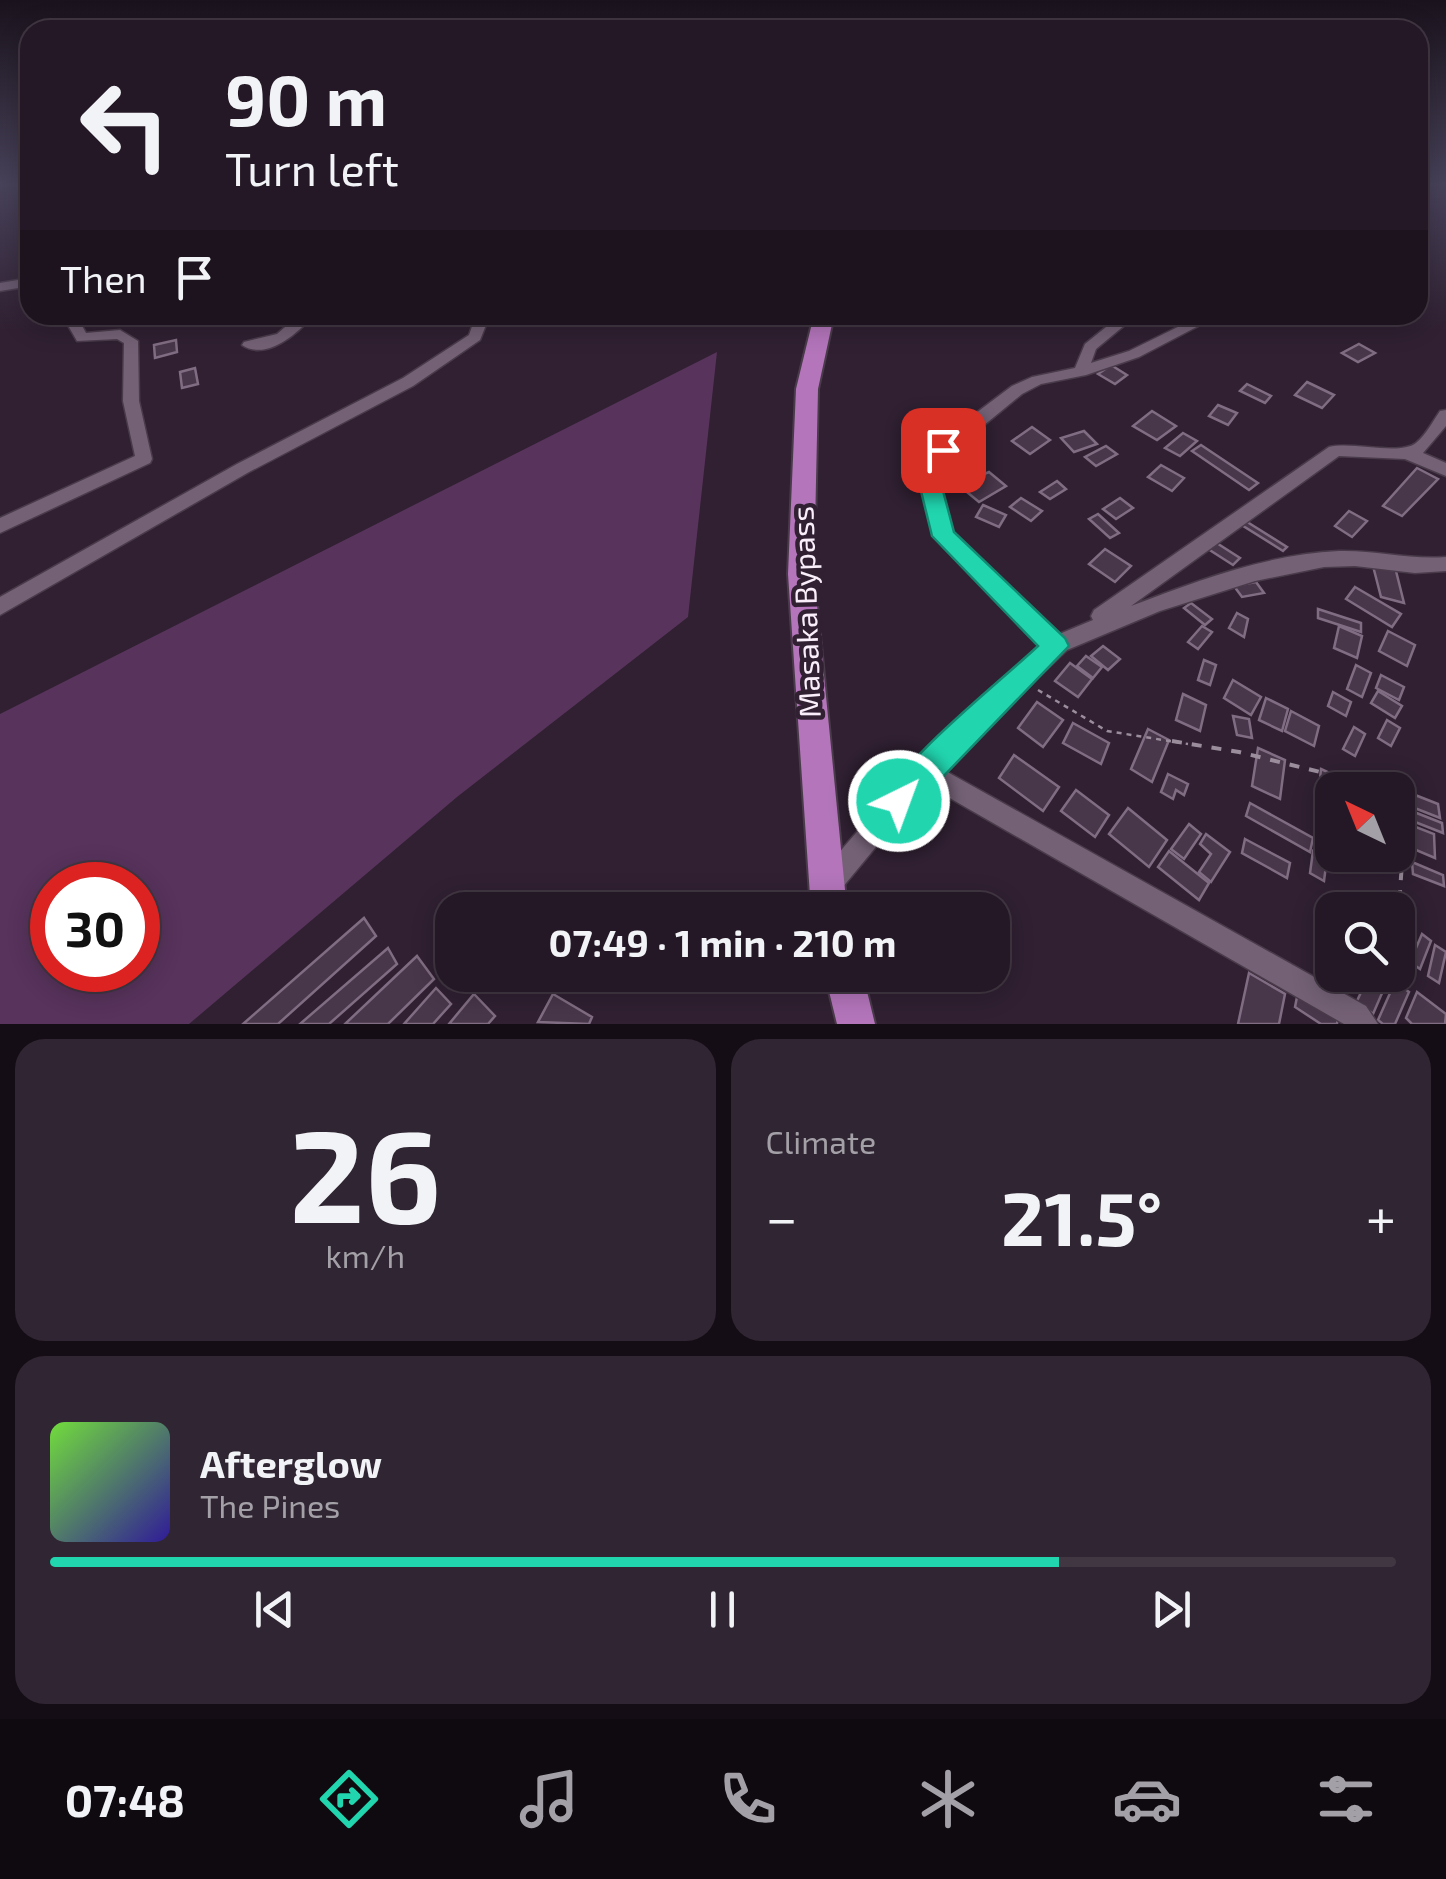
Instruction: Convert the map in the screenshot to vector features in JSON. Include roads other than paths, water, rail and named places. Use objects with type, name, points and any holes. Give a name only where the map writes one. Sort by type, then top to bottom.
[{"type":"highway","name":"Masaka Bypass","points":[[822,325],[807,389],[801,574],[826,892]]},
{"type":"highway","points":[[848,992],[856,1024]]},
{"type":"street","points":[[0,526],[144,459],[138,428],[130,413],[131,340],[120,334],[82,338],[74,325]]},
{"type":"street","points":[[249,344],[263,345],[288,336],[297,325]]},
{"type":"street","points":[[0,607],[243,468],[408,382],[476,337],[480,325]]},
{"type":"street","points":[[1081,372],[1090,347],[1114,325]]},
{"type":"street","points":[[1056,646],[944,536],[931,487],[943,450],[1018,390],[1037,380],[1081,372],[1134,354],[1193,325]]},
{"type":"street","points":[[1409,454],[1420,448],[1446,415]]},
{"type":"street","points":[[833,892],[924,771],[1056,646],[1335,451],[1358,446],[1409,454],[1446,470]]},
{"type":"street","points":[[1056,646],[1118,618],[1266,572],[1352,558],[1411,565],[1446,564]]},
{"type":"street","points":[[924,771],[1364,1024]]}]
